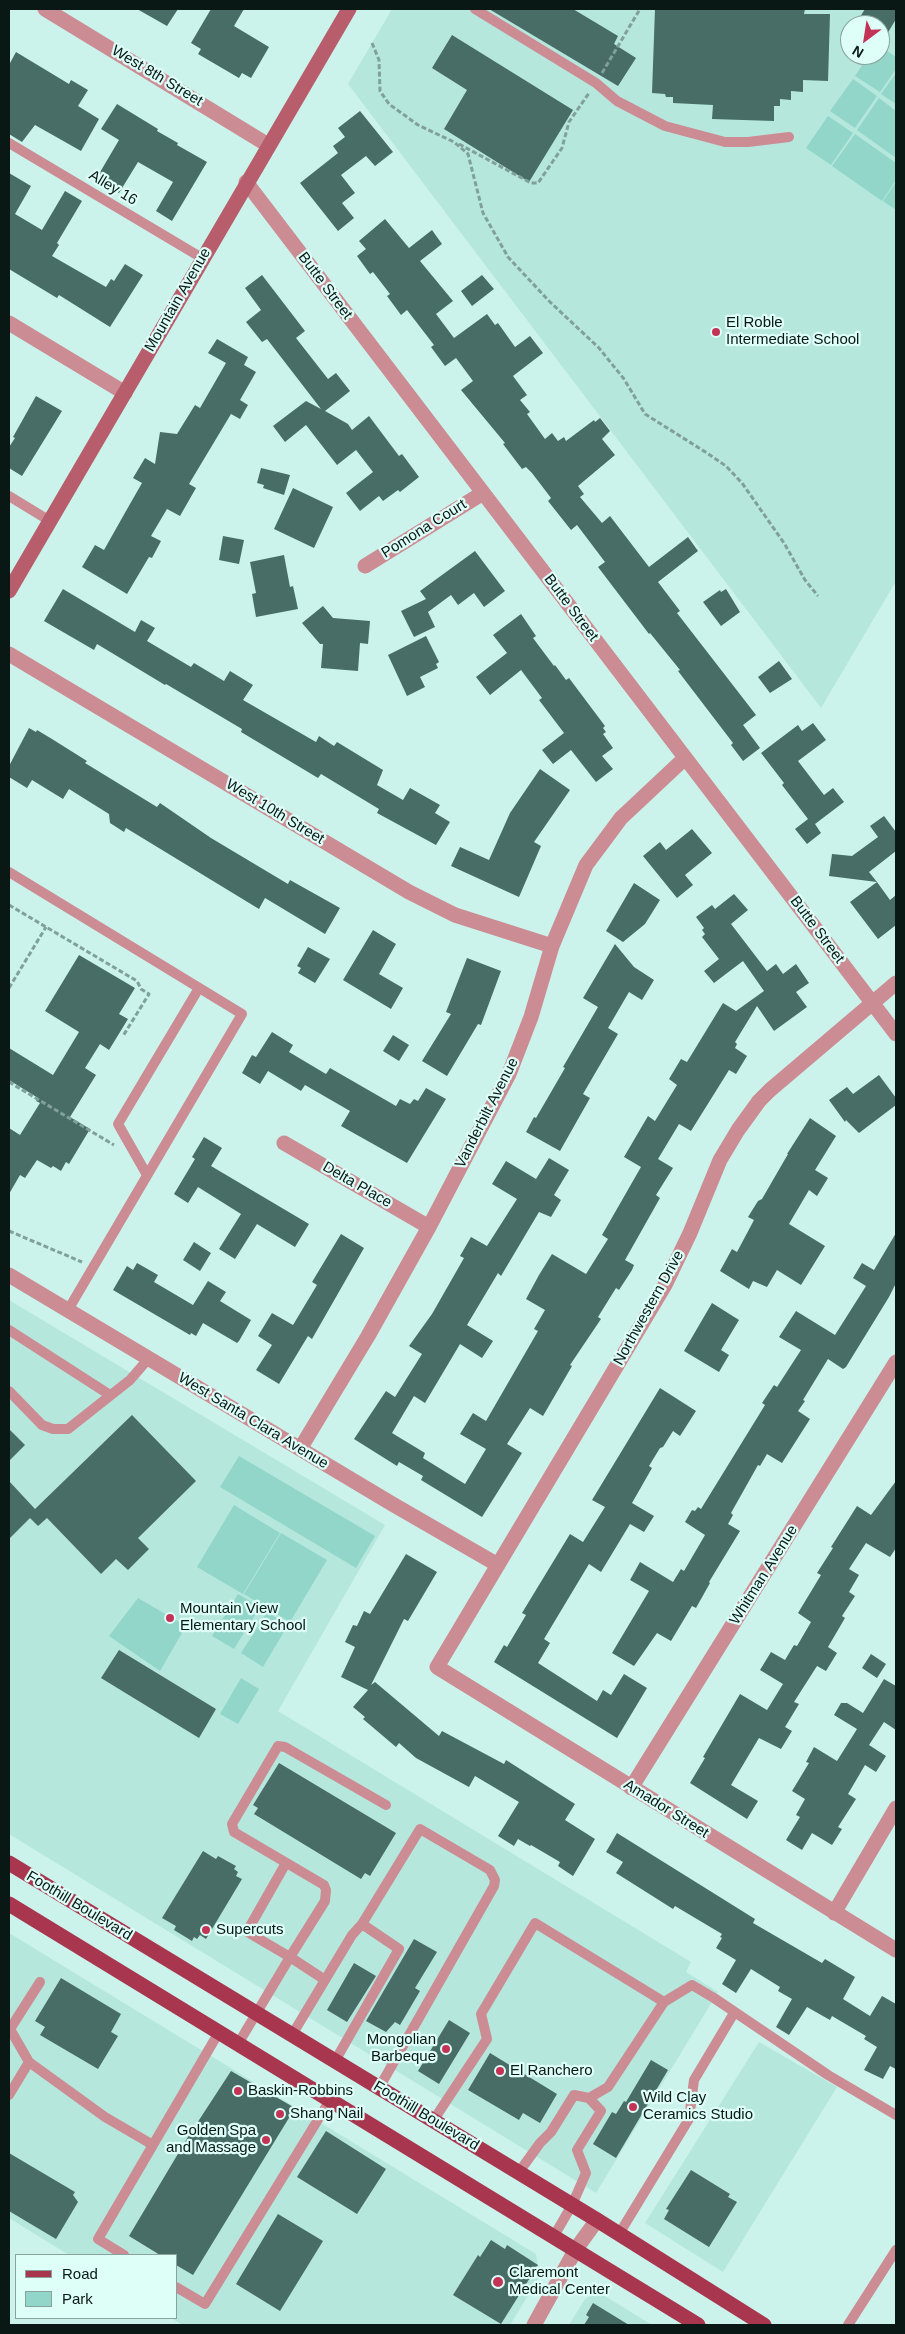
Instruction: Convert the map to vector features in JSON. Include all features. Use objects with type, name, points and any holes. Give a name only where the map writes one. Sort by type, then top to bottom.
[{"type":"main road","name":"Mountain Avenue","points":[[9,591],[348,9]]},
{"type":"main road","name":"Foothill Boulevard","points":[[9,1863],[519,2172],[764,2325]]},
{"type":"main road","points":[[9,1904],[576,2249],[678,2320],[698,2325]]},
{"type":"street","name":"West 8th Street","points":[[45,9],[268,145]]},
{"type":"street","name":"Butte Street","points":[[246,182],[896,1034]]},
{"type":"street","points":[[9,323],[125,393]]},
{"type":"street","name":"Pomona Court","points":[[365,566],[483,493]]},
{"type":"street","name":"West 10th Street","points":[[9,654],[409,892],[456,915],[552,946]]},
{"type":"street","name":"Vanderbilt Avenue","points":[[300,1449],[368,1336],[429,1227],[509,1074],[531,1018],[552,946],[586,865],[621,818],[686,758]]},
{"type":"street","name":"Northwestern Drive","points":[[437,1667],[665,1285],[720,1160],[738,1130],[759,1101],[770,1090],[896,983]]},
{"type":"street","name":"Delta Place","points":[[284,1143],[429,1227]]},
{"type":"street","name":"West Santa Clara Avenue","points":[[9,1274],[300,1449],[498,1565]]},
{"type":"street","name":"Whitman Avenue","points":[[631,1788],[896,1362]]},
{"type":"street","name":"Amador Street","points":[[437,1667],[896,1950]]},
{"type":"street","points":[[834,1913],[896,1808]]},
{"type":"street","points":[[534,2325],[576,2249],[597,2220]]},
{"type":"lane","points":[[475,9],[596,83],[617,101],[664,126],[725,142],[748,142],[789,137]]},
{"type":"lane","name":"Alley 16","points":[[9,143],[202,258]]},
{"type":"lane","points":[[9,496],[50,521]]},
{"type":"lane","points":[[9,872],[242,1014],[68,1310]]},
{"type":"lane","points":[[147,1175],[118,1124],[198,988]]},
{"type":"lane","points":[[9,1330],[110,1395]]},
{"type":"lane","points":[[9,1391],[42,1425],[53,1430],[68,1429],[130,1380],[149,1358]]},
{"type":"lane","points":[[238,2044],[327,1896],[324,1885],[234,1832],[232,1824],[278,1746],[285,1747],[386,1804]]},
{"type":"lane","points":[[292,2035],[352,1935],[362,1924],[420,1829],[490,1870],[495,1880],[494,1886],[379,2088]]},
{"type":"lane","points":[[286,1863],[248,1928],[249,1933],[325,1980]]},
{"type":"lane","points":[[433,2121],[487,2039],[481,2014],[535,1923],[664,2002]]},
{"type":"lane","points":[[335,2061],[399,1949],[362,1924]]},
{"type":"lane","points":[[40,1982],[10,2029],[29,2062],[105,2117],[153,2145]]},
{"type":"lane","points":[[589,2098],[608,2087],[664,2002],[692,1985],[828,2075],[896,2115]]},
{"type":"lane","points":[[620,2234],[689,2119],[694,2080],[734,2013]]},
{"type":"lane","points":[[122,2254],[98,2240],[219,2032]]},
{"type":"lane","points":[[9,2095],[29,2062]]},
{"type":"lane","points":[[519,2172],[540,2143],[551,2132],[574,2095],[589,2098],[600,2111],[577,2150],[586,2173],[572,2205],[554,2236]]},
{"type":"lane","points":[[178,2288],[205,2304],[330,2100]]},
{"type":"lane","points":[[848,2325],[896,2250]]},
{"type":"path","points":[[600,76],[640,9]]},
{"type":"path","points":[[372,43],[379,60],[380,92],[402,116],[531,183],[538,183],[562,148],[569,122],[591,92]]},
{"type":"path","points":[[454,142],[468,154],[483,213],[508,257],[549,301],[599,348],[624,379],[645,414],[708,453],[726,466],[742,483],[772,524],[805,580],[818,596]]},
{"type":"path","points":[[9,905],[137,981],[142,989],[149,994],[123,1036]]},
{"type":"path","points":[[9,988],[46,927]]},
{"type":"path","points":[[9,1082],[116,1147]]},
{"type":"path","points":[[9,1230],[93,1268]]},
{"type":"shaded area","name":"El Roble Intermediate School","points":[[392,9],[896,9],[896,581],[821,708],[348,84]]},
{"type":"shaded area","points":[[9,1300],[385,1525],[278,1711],[691,1962],[686,1972],[718,1992],[596,2193],[9,1834]]},
{"type":"shaded area","points":[[9,1933],[536,2254],[540,2276],[510,2325],[183,2325],[173,2319],[178,2319],[178,2254],[67,2254],[9,2218]]},
{"type":"shaded area","points":[[759,2042],[837,2087],[723,2272],[645,2223]]},
{"type":"shaded area","points":[[595,2293],[605,2296],[652,2325],[569,2325],[585,2299]]},
{"type":"green space","points":[[890,53],[896,57],[896,69],[880,92],[855,76],[862,65],[890,65]]},
{"type":"green space","points":[[896,73],[896,104],[881,94]]},
{"type":"green space","points":[[853,79],[877,96],[855,128],[830,111]]},
{"type":"green space","points":[[879,98],[896,111],[896,158],[857,130]]},
{"type":"green space","points":[[828,116],[853,133],[831,165],[806,148]]},
{"type":"green space","points":[[855,134],[896,163],[896,180],[882,201],[832,166]]},
{"type":"green space","points":[[896,182],[896,210],[883,201]]},
{"type":"green space","points":[[239,1456],[375,1536],[356,1568],[220,1487]]},
{"type":"green space","points":[[234,1505],[280,1533],[243,1594],[197,1567]]},
{"type":"green space","points":[[281,1533],[327,1560],[290,1622],[244,1594]]},
{"type":"green space","points":[[238,1594],[260,1607],[234,1649],[212,1636]]},
{"type":"green space","points":[[138,1598],[186,1626],[160,1671],[109,1636]]},
{"type":"green space","points":[[267,1612],[288,1625],[263,1667],[241,1653]]},
{"type":"green space","points":[[241,1678],[259,1689],[238,1724],[220,1714]]},
{"type":"building","points":[[137,9],[178,9],[167,26]]},
{"type":"building","points":[[211,9],[244,9],[234,26],[269,47],[251,78],[242,73],[239,78],[198,54],[201,49],[191,43]]},
{"type":"building","points":[[489,9],[573,9],[618,36],[614,44],[636,58],[618,86]]},
{"type":"building","points":[[655,9],[805,9],[804,14],[830,14],[828,81],[803,80],[803,92],[791,91],[791,100],[780,99],[780,106],[774,106],[774,121],[712,119],[713,105],[673,103],[673,97],[652,93]]},
{"type":"building","points":[[865,9],[896,9],[896,19],[890,29],[890,15],[861,15]]},
{"type":"building","points":[[452,35],[573,110],[529,182],[444,129],[467,90],[432,68]]},
{"type":"building","points":[[16,52],[69,84],[71,80],[88,90],[78,106],[99,119],[81,151],[35,125],[22,142],[9,134],[9,65]]},
{"type":"building","points":[[117,104],[158,129],[157,131],[178,143],[177,145],[207,162],[172,221],[156,211],[173,182],[138,162],[119,193],[96,179],[119,140],[101,129]]},
{"type":"building","points":[[360,111],[393,152],[375,166],[366,156],[341,175],[355,193],[342,203],[354,218],[338,231],[300,183],[338,153],[333,146],[345,137],[338,128]]},
{"type":"building","points":[[9,173],[31,186],[15,214],[42,230],[65,191],[82,201],[57,243],[59,245],[52,256],[106,287],[111,279],[114,281],[125,264],[143,275],[110,327],[59,295],[57,298],[9,269]]},
{"type":"building","points":[[385,219],[409,248],[432,230],[442,244],[420,261],[453,301],[436,314],[454,338],[487,314],[495,325],[498,323],[515,347],[530,336],[543,353],[513,376],[527,395],[520,400],[530,412],[527,414],[545,439],[552,433],[558,441],[564,437],[566,441],[594,420],[595,422],[600,418],[610,431],[602,439],[615,455],[578,486],[584,494],[580,497],[602,523],[610,516],[649,567],[688,537],[698,551],[658,582],[680,611],[677,613],[756,715],[743,725],[760,748],[743,761],[731,745],[733,743],[678,671],[680,670],[649,634],[598,567],[605,562],[577,525],[571,530],[548,501],[551,498],[532,473],[526,467],[522,469],[503,444],[505,443],[461,390],[473,381],[456,358],[445,366],[431,347],[434,345],[407,310],[401,315],[387,296],[390,294],[373,272],[370,274],[357,256],[366,249],[359,241]]},
{"type":"building","points":[[262,275],[305,331],[296,338],[328,379],[336,373],[350,391],[325,411],[348,424],[352,430],[369,416],[399,456],[402,454],[419,477],[400,492],[398,490],[383,501],[379,496],[360,511],[346,493],[373,472],[356,450],[337,465],[306,425],[285,442],[273,426],[306,401],[321,409],[267,339],[262,342],[246,322],[261,310],[245,288]]},
{"type":"building","points":[[482,275],[494,289],[472,306],[461,291]]},
{"type":"building","points":[[217,339],[248,357],[244,365],[256,372],[240,400],[248,405],[240,419],[231,414],[189,484],[196,488],[180,516],[167,509],[151,536],[161,541],[152,558],[149,557],[127,594],[82,567],[95,545],[104,550],[142,483],[133,478],[145,458],[155,464],[160,432],[177,434],[195,405],[200,408],[226,363],[208,353]]},
{"type":"building","points":[[36,396],[62,411],[22,476],[9,468],[9,447]]},
{"type":"building","points":[[261,468],[290,475],[284,495],[263,488],[264,485],[257,483]]},
{"type":"building","points":[[293,488],[333,507],[314,548],[274,529]]},
{"type":"building","points":[[223,536],[244,540],[239,564],[219,560]]},
{"type":"building","points":[[475,551],[505,591],[484,607],[474,593],[458,605],[451,595],[428,612],[435,627],[414,637],[401,611],[426,599],[420,591]]},
{"type":"building","points":[[284,555],[290,587],[293,586],[298,609],[256,617],[252,594],[256,593],[250,562]]},
{"type":"building","points":[[63,589],[135,632],[141,620],[155,628],[147,641],[191,667],[194,663],[224,681],[230,671],[253,685],[243,700],[316,742],[319,736],[334,746],[337,742],[383,770],[377,785],[403,800],[410,788],[440,805],[435,813],[450,822],[436,845],[377,813],[379,809],[321,774],[318,778],[241,732],[242,729],[97,644],[94,650],[44,621]]},
{"type":"building","points":[[726,589],[740,612],[721,626],[703,602],[720,590],[721,592]]},
{"type":"building","points":[[323,606],[333,618],[370,621],[368,644],[360,643],[358,671],[321,668],[323,644],[320,644],[302,623]]},
{"type":"building","points":[[521,614],[536,636],[533,638],[554,666],[566,680],[569,678],[605,726],[603,728],[606,732],[603,734],[613,748],[602,756],[613,769],[596,782],[571,750],[553,764],[542,750],[564,733],[539,700],[542,698],[521,670],[490,695],[476,677],[507,653],[493,635]]},
{"type":"building","points":[[426,636],[439,662],[436,664],[438,668],[420,677],[425,687],[407,696],[388,655]]},
{"type":"building","points":[[779,661],[792,679],[770,693],[758,677]]},
{"type":"building","points":[[813,723],[826,740],[798,761],[824,795],[833,788],[844,802],[815,824],[821,833],[807,844],[795,829],[808,819],[761,753],[798,725],[802,731]]},
{"type":"building","points":[[29,728],[36,732],[37,730],[52,739],[87,761],[85,763],[157,807],[160,803],[211,838],[288,884],[290,880],[340,908],[325,934],[265,898],[259,909],[126,828],[124,832],[110,823],[109,814],[69,789],[63,799],[32,780],[27,788],[9,777],[9,766]]},
{"type":"building","points":[[540,769],[570,790],[534,842],[541,846],[519,897],[451,866],[460,847],[489,860],[510,813]]},
{"type":"building","points":[[884,816],[896,832],[896,851],[869,872],[877,882],[829,876],[832,854],[852,856],[878,837],[870,826]]},
{"type":"building","points":[[692,829],[712,853],[685,875],[693,885],[677,898],[643,856],[660,842],[666,850]]},
{"type":"building","points":[[877,882],[890,900],[896,895],[896,925],[878,939],[850,902]]},
{"type":"building","points":[[634,883],[660,900],[645,924],[623,942],[606,931]]},
{"type":"building","points":[[734,894],[748,910],[731,924],[767,971],[776,964],[783,974],[796,964],[809,983],[796,992],[807,1007],[774,1031],[757,1006],[735,1042],[737,1044],[735,1048],[747,1056],[736,1074],[729,1070],[691,1131],[679,1124],[658,1159],[673,1168],[656,1195],[660,1198],[625,1260],[634,1265],[632,1270],[619,1290],[616,1288],[598,1317],[601,1319],[570,1365],[572,1366],[543,1416],[530,1408],[507,1444],[522,1453],[482,1517],[421,1480],[423,1476],[399,1462],[397,1466],[354,1439],[386,1391],[395,1397],[422,1354],[409,1346],[432,1314],[464,1258],[460,1256],[471,1237],[487,1246],[517,1199],[492,1184],[506,1161],[536,1179],[549,1158],[569,1170],[554,1195],[561,1200],[551,1217],[539,1212],[501,1276],[498,1273],[467,1325],[493,1341],[482,1358],[460,1344],[425,1403],[414,1396],[392,1433],[425,1453],[423,1458],[465,1484],[486,1449],[460,1434],[473,1413],[486,1421],[538,1331],[534,1329],[545,1310],[526,1299],[539,1275],[552,1254],[586,1274],[608,1239],[602,1235],[641,1167],[624,1157],[648,1116],[655,1121],[677,1085],[669,1079],[681,1059],[687,1062],[723,1003],[736,1011],[764,991],[743,961],[714,983],[704,971],[719,959],[702,937],[705,934],[702,930],[704,928],[696,917],[712,905],[715,909]]},
{"type":"building","points":[[373,930],[396,944],[379,974],[403,988],[391,1009],[343,980]]},
{"type":"building","points":[[615,944],[634,967],[654,980],[642,1000],[629,992],[608,1028],[618,1034],[583,1094],[590,1098],[560,1151],[526,1132],[565,1068],[563,1067],[598,1007],[583,998]]},
{"type":"building","points":[[308,947],[330,959],[315,983],[298,973],[301,968],[297,966]]},
{"type":"building","points":[[79,955],[135,988],[119,1014],[128,1019],[109,1050],[100,1044],[85,1068],[96,1075],[70,1117],[90,1129],[69,1164],[66,1162],[61,1171],[37,1160],[25,1178],[20,1175],[9,1194],[9,1128],[20,1135],[40,1103],[36,1101],[38,1098],[9,1080],[9,1048],[53,1075],[79,1032],[45,1011]]},
{"type":"building","points":[[467,958],[501,971],[481,1025],[478,1024],[447,1076],[422,1061],[451,1014],[446,1012]]},
{"type":"building","points":[[272,1032],[293,1045],[289,1052],[326,1074],[330,1068],[396,1106],[400,1099],[410,1104],[414,1099],[418,1101],[426,1088],[446,1099],[407,1163],[341,1126],[350,1111],[305,1085],[301,1091],[268,1071],[260,1084],[242,1073],[252,1055],[256,1057]]},
{"type":"building","points":[[393,1035],[409,1045],[399,1061],[383,1051]]},
{"type":"building","points":[[879,1075],[896,1098],[896,1105],[859,1133],[846,1120],[845,1122],[829,1100],[847,1087],[853,1094]]},
{"type":"building","points":[[810,1118],[836,1136],[815,1170],[828,1178],[817,1196],[809,1190],[789,1224],[825,1246],[801,1285],[777,1270],[767,1287],[753,1281],[749,1289],[720,1271],[732,1249],[737,1252],[754,1220],[748,1217],[758,1201],[762,1199]]},
{"type":"building","points":[[204,1137],[222,1148],[211,1166],[309,1224],[295,1247],[257,1224],[235,1259],[219,1249],[241,1214],[198,1187],[188,1203],[174,1194],[195,1159],[192,1157]]},
{"type":"building","points":[[896,1233],[896,1283],[889,1297],[846,1367],[843,1369],[828,1359],[798,1411],[810,1419],[782,1463],[767,1454],[760,1466],[758,1465],[731,1513],[733,1515],[728,1524],[740,1531],[709,1582],[696,1608],[692,1606],[671,1641],[657,1633],[634,1666],[612,1653],[649,1591],[630,1580],[640,1562],[673,1582],[681,1569],[684,1571],[705,1535],[685,1522],[692,1510],[695,1511],[698,1507],[701,1509],[765,1405],[762,1403],[774,1385],[777,1387],[801,1350],[779,1337],[796,1311],[835,1335],[866,1286],[853,1278],[862,1263],[874,1270]]},
{"type":"building","points":[[341,1234],[364,1248],[312,1339],[308,1336],[279,1384],[256,1370],[272,1345],[258,1336],[272,1313],[293,1325],[317,1285],[312,1282]]},
{"type":"building","points":[[194,1242],[211,1253],[200,1271],[183,1260]]},
{"type":"building","points":[[137,1263],[158,1275],[154,1282],[193,1305],[208,1281],[226,1292],[220,1301],[251,1320],[239,1341],[237,1343],[203,1323],[196,1336],[191,1333],[190,1335],[113,1290],[127,1266],[133,1270]]},
{"type":"building","points":[[712,1303],[739,1320],[721,1350],[729,1355],[719,1372],[684,1351]]},
{"type":"building","points":[[660,1388],[696,1411],[680,1436],[673,1431],[663,1447],[660,1448],[649,1466],[652,1468],[632,1503],[654,1516],[644,1532],[630,1524],[601,1572],[589,1564],[544,1639],[550,1643],[538,1663],[597,1701],[603,1690],[611,1695],[624,1674],[647,1688],[617,1738],[494,1662],[504,1645],[507,1647],[526,1615],[522,1613],[570,1534],[583,1542],[605,1507],[592,1500]]},
{"type":"building","points":[[132,1415],[196,1481],[138,1538],[149,1549],[128,1570],[116,1559],[101,1574],[47,1518],[38,1526],[30,1518],[9,1539],[9,1481],[35,1509]]},
{"type":"building","points":[[9,1429],[25,1445],[9,1461]]},
{"type":"building","points":[[896,1481],[896,1548],[890,1557],[866,1543],[849,1569],[859,1575],[849,1592],[855,1596],[842,1616],[845,1618],[828,1647],[837,1653],[826,1671],[817,1666],[794,1702],[799,1704],[785,1727],[792,1731],[781,1749],[759,1738],[731,1785],[758,1801],[747,1819],[690,1783],[740,1694],[767,1710],[783,1684],[760,1670],[771,1652],[785,1660],[794,1645],[797,1646],[811,1622],[798,1613],[821,1575],[817,1573],[833,1548],[831,1547],[857,1506],[871,1515]]},
{"type":"building","points":[[406,1554],[437,1572],[408,1621],[404,1619],[371,1685],[375,1682],[439,1736],[442,1731],[504,1764],[506,1760],[575,1804],[565,1820],[595,1839],[573,1876],[558,1866],[560,1862],[531,1845],[518,1839],[514,1846],[498,1836],[519,1802],[475,1776],[469,1787],[416,1758],[399,1743],[396,1747],[363,1719],[365,1717],[353,1707],[368,1690],[341,1677],[355,1647],[345,1642],[353,1625],[357,1626],[364,1611],[370,1614]]},
{"type":"building","points":[[119,1650],[216,1709],[199,1738],[101,1678]]},
{"type":"building","points":[[871,1654],[886,1664],[877,1678],[862,1668]]},
{"type":"building","points":[[884,1679],[896,1686],[896,1730],[884,1722],[869,1745],[886,1756],[876,1772],[865,1765],[848,1794],[856,1799],[838,1827],[842,1829],[832,1845],[812,1833],[802,1850],[786,1840],[800,1817],[796,1815],[805,1799],[792,1791],[809,1763],[806,1762],[814,1747],[837,1761],[857,1729],[834,1715],[841,1703],[847,1703],[863,1713]]},
{"type":"building","points":[[279,1763],[396,1833],[370,1876],[365,1873],[361,1879],[254,1814],[258,1808],[253,1805]]},
{"type":"building","points":[[617,1833],[755,1919],[753,1923],[822,1963],[825,1959],[855,1977],[843,1999],[870,2016],[882,1996],[896,2004],[896,2069],[890,2066],[883,2079],[864,2070],[877,2047],[864,2039],[866,2036],[832,2016],[830,2020],[807,2007],[789,2035],[776,2027],[792,1999],[778,1991],[780,1987],[751,1969],[736,1993],[722,1984],[736,1960],[716,1948],[722,1938],[720,1937],[722,1934],[675,1906],[673,1909],[616,1873],[623,1862],[606,1852]]},
{"type":"building","points":[[203,1851],[216,1859],[218,1856],[236,1866],[234,1869],[238,1872],[236,1876],[242,1879],[206,1939],[200,1935],[197,1939],[194,1937],[192,1941],[174,1930],[176,1926],[162,1918]]},
{"type":"building","points":[[414,1939],[437,1952],[415,1988],[420,1991],[400,2025],[395,2022],[386,2032],[366,2021]]},
{"type":"building","points":[[354,1963],[376,1976],[347,2022],[327,2010]]},
{"type":"building","points":[[61,1978],[121,2014],[111,2032],[118,2036],[98,2069],[40,2035],[45,2027],[35,2021]]},
{"type":"building","name":"Mongolian Barbeque","points":[[449,2020],[470,2033],[439,2084],[418,2071]]},
{"type":"building","name":"El Ranchero","points":[[490,2053],[557,2094],[540,2123],[523,2113],[519,2120],[468,2090]]},
{"type":"building","name":"Wild Clay Ceramics Studio","points":[[651,2060],[668,2070],[616,2158],[593,2144],[612,2112],[616,2114],[624,2101],[626,2102]]},
{"type":"building","points":[[231,2071],[295,2108],[193,2275],[178,2266],[178,2254],[158,2254],[129,2236],[188,2137]]},
{"type":"building","points":[[326,2131],[386,2169],[357,2214],[297,2177]]},
{"type":"building","points":[[9,2153],[75,2192],[73,2195],[78,2202],[56,2239],[9,2211]]},
{"type":"building","points":[[691,2170],[730,2194],[728,2197],[737,2202],[709,2247],[664,2219],[669,2210],[666,2209]]},
{"type":"building","points":[[278,2214],[323,2241],[280,2311],[236,2284]]},
{"type":"building","points":[[491,2240],[505,2249],[507,2245],[538,2265],[501,2324],[453,2295],[478,2255],[480,2257]]},
{"type":"building","points":[[593,2303],[629,2325],[584,2325],[589,2317],[586,2315]]},
{"type":"place","name":"El Roble Intermediate School","points":[[716,332]]},
{"type":"place","name":"Mountain View Elementary School","points":[[170,1618]]},
{"type":"place","name":"Supercuts","points":[[206,1930]]},
{"type":"place","name":"Mongolian Barbeque","points":[[446,2049]]},
{"type":"place","name":"El Ranchero","points":[[500,2071]]},
{"type":"place","name":"Baskin-Robbins","points":[[238,2091]]},
{"type":"place","name":"Wild Clay Ceramics Studio","points":[[633,2107]]},
{"type":"place","name":"Shang Nail","points":[[280,2114]]},
{"type":"place","name":"Golden Spa and Massage","points":[[266,2140]]},
{"type":"place","name":"Claremont Medical Center","points":[[498,2282]]}]
